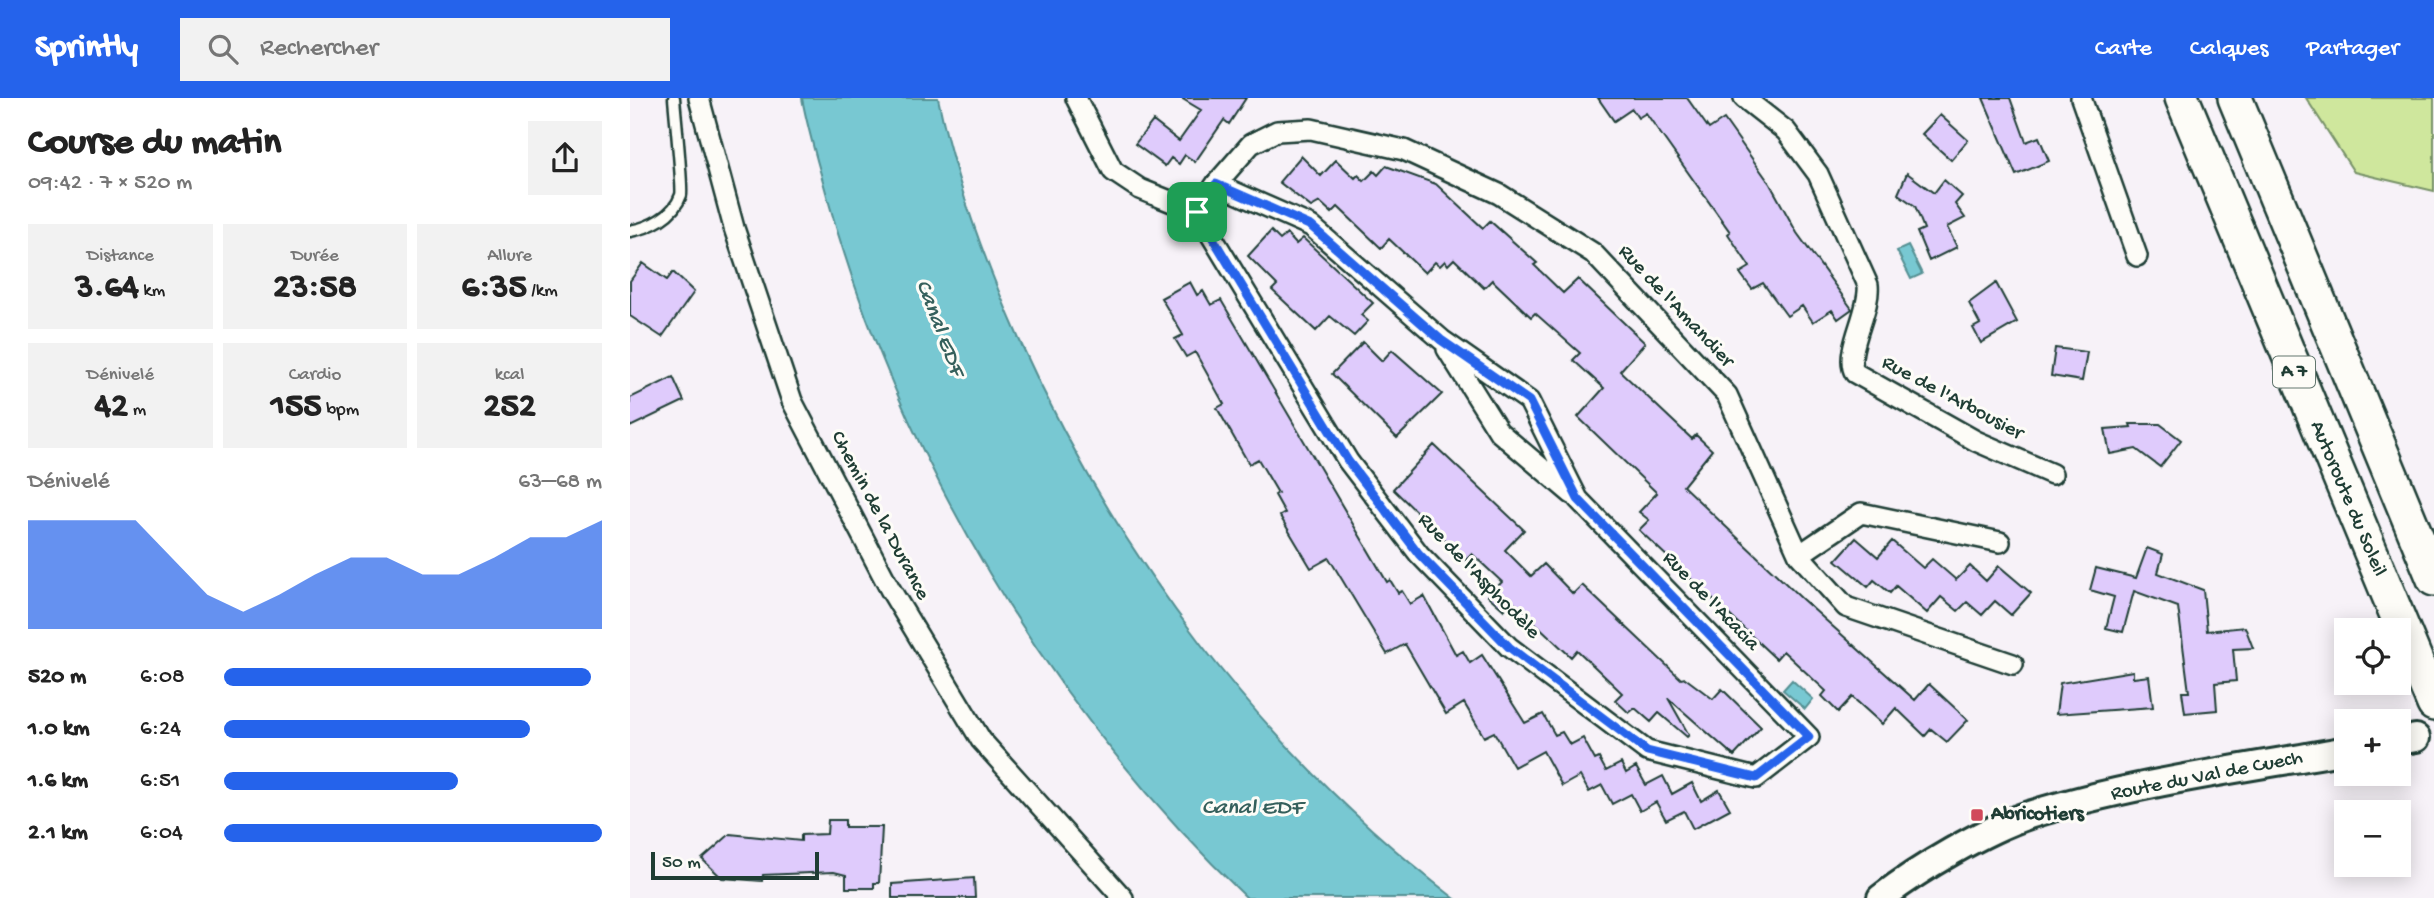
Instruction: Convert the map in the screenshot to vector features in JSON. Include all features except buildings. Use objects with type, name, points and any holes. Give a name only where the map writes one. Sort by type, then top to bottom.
[{"type":"highway","name":"Autoroute du Soleil","points":[[2182,98],[2434,704]]},
{"type":"highway","name":"A 7","points":[[2235,98],[2434,579]]},
{"type":"street","name":"Chemin de la Durance","points":[[699,98],[734,228],[792,401],[890,589],[981,740],[1123,898]]},
{"type":"street","points":[[1076,98],[1113,171],[1140,189],[1197,212]]},
{"type":"street","name":"Rue de l'Arbousier","points":[[1744,98],[1786,131],[1818,174],[1868,285],[1870,297],[1851,366],[1855,373],[1976,441],[2052,474]]},
{"type":"street","points":[[2081,98],[2137,256]]},
{"type":"street","name":"Rue de l'Amandier","points":[[1197,212],[1216,184],[1251,145],[1277,131],[1311,129],[1404,150],[1499,194],[1593,253],[1727,395],[1799,555],[1846,607],[2014,664]]},
{"type":"street","name":"Rue de l'Acacia","points":[[1216,184],[1311,226],[1441,340],[1529,401],[1578,499]]},
{"type":"street","name":"Rue de l'Asphodèle","points":[[1197,212],[1348,461],[1419,554],[1509,647],[1647,751],[1756,778],[1809,737]]},
{"type":"street","name":"Rue de l'Acacia","points":[[1441,340],[1499,432],[1578,499],[1809,737]]},
{"type":"street","points":[[1799,555],[1861,513],[2000,542]]},
{"type":"street","name":"Route du Val de Cuech","points":[[1881,898],[1978,839],[2028,816],[2134,789],[2334,752]]},
{"type":"lane","points":[[630,231],[646,228],[669,213],[682,194],[674,98]]},
{"type":"green space","points":[[2306,98],[2434,98],[2434,191],[2354,172]]},
{"type":"water","name":"Canal EDF","points":[[802,98],[938,98],[972,221],[1019,339],[1058,420],[1102,498],[1150,573],[1202,646],[1259,714],[1320,780],[1385,841],[1454,898],[1247,898],[1175,824],[1108,746],[1046,662],[990,575],[940,484],[896,390],[858,294],[827,196]]},
{"type":"water","points":[[1908,246],[1922,274],[1911,279],[1897,251]]},
{"type":"water","points":[[1792,680],[1813,699],[1805,709],[1783,690]]},
{"type":"place","name":"Abricotiers","points":[[1977,815]]},
{"type":"route","points":[[1216,184],[1311,226],[1441,340],[1529,401],[1578,499],[1809,737],[1756,778],[1647,751],[1509,647],[1419,554],[1348,461],[1197,212],[1216,184]]}]
